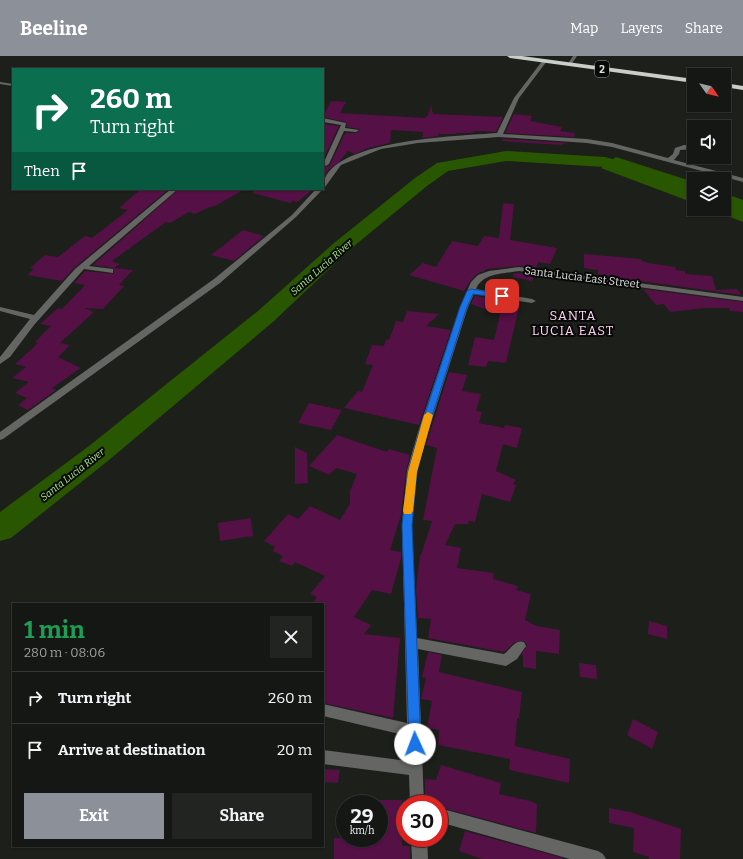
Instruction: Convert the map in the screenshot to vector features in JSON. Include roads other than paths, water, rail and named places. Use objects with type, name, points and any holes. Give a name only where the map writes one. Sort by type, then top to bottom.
[{"type":"highway","name":"2","points":[[510,56],[687,80]]},
{"type":"highway","points":[[731,86],[743,88]]},
{"type":"street","points":[[569,64],[575,56]]},
{"type":"street","points":[[499,135],[517,98],[545,61]]},
{"type":"street","points":[[0,84],[12,85]]},
{"type":"street","points":[[324,120],[344,124],[325,164],[339,164],[362,154],[401,143],[499,135],[601,143],[624,147],[743,180]]},
{"type":"street","points":[[342,129],[356,130]]},
{"type":"street","points":[[670,160],[676,154],[677,149],[687,148]]},
{"type":"street","points":[[324,185],[339,164]]},
{"type":"street","points":[[0,361],[7,355],[36,318],[83,267],[174,190]]},
{"type":"street","points":[[0,437],[217,281],[294,216],[319,190]]},
{"type":"street","points":[[83,267],[110,271]]},
{"type":"street","name":"Santa Lucia East Street","points":[[417,795],[407,525],[412,477],[423,432],[464,307],[475,282],[481,277],[492,273],[519,268],[743,299]]},
{"type":"street","points":[[471,291],[532,302]]},
{"type":"street","points":[[0,309],[36,318]]},
{"type":"street","points":[[411,642],[506,660],[513,655],[520,646]]},
{"type":"street","points":[[324,710],[415,731]]},
{"type":"street","points":[[324,757],[416,769]]},
{"type":"street","points":[[448,817],[598,859]]},
{"type":"street","points":[[419,847],[420,859]]},
{"type":"waterway","name":"Santa Lucia River","points":[[0,529],[99,453],[266,316],[341,247],[421,182],[443,167],[506,156],[605,162],[661,178],[687,189]]},
{"type":"district","name":"SANTA LUCIA EAST","points":[[573,322]]}]
